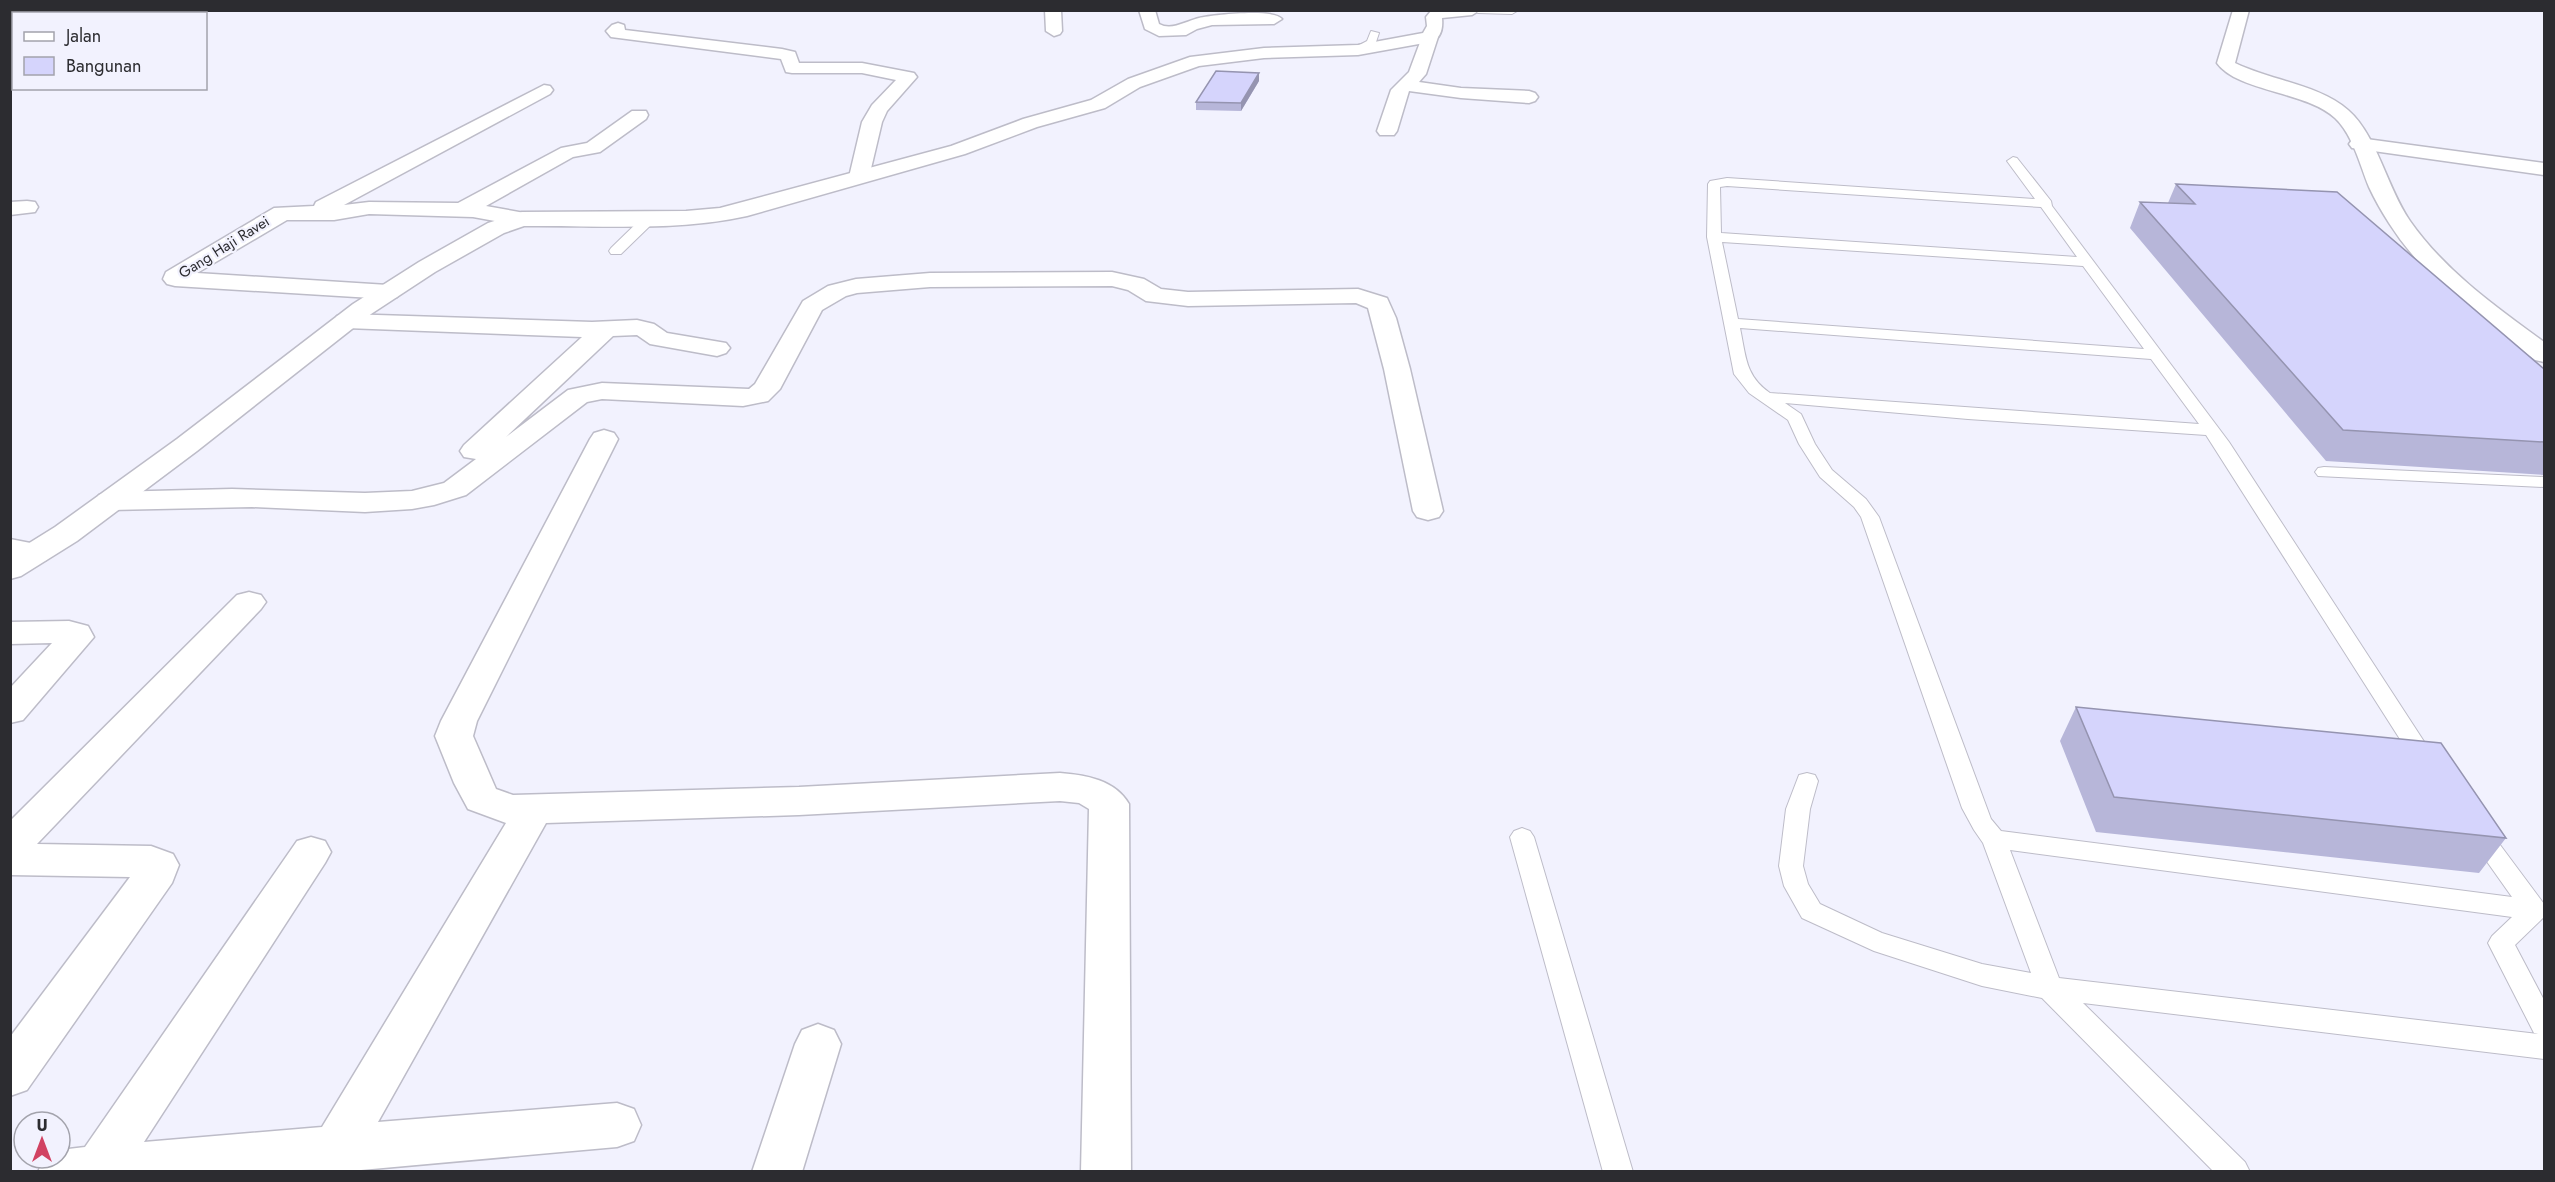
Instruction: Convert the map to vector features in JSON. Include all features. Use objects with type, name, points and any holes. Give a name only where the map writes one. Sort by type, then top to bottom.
[{"type":"street","points":[[1053,10],[1054,31]]},
{"type":"street","points":[[1147,10],[1154,30],[1186,30]]},
{"type":"street","points":[[1387,131],[1400,90],[1417,74],[1435,26],[1435,15],[1472,10]]},
{"type":"street","points":[[2241,10],[2226,63],[2229,67],[2259,82],[2335,109],[2347,119],[2385,199],[2419,247],[2440,271],[2481,307],[2538,345]]},
{"type":"street","points":[[1186,30],[1194,23],[1205,21],[1274,19]]},
{"type":"street","points":[[618,28],[614,31],[617,34],[782,54],[789,56],[792,68],[862,68],[908,77],[879,109],[872,122],[859,177]]},
{"type":"street","points":[[1186,30],[1196,61]]},
{"type":"street","points":[[19,557],[66,534],[188,446],[346,321],[388,292],[496,228],[522,219],[720,215],[958,150],[1030,123],[1098,104],[1134,83],[1196,61],[1264,53],[1358,50],[1430,38]]},
{"type":"street","points":[[1404,85],[1461,93],[1530,97]]},
{"type":"street","points":[[312,213],[544,90]]},
{"type":"street","points":[[462,210],[568,152],[593,148],[639,116]]},
{"type":"street","points":[[2360,144],[2544,169]]},
{"type":"street","name":"Gang Haji Ravei","points":[[388,292],[175,279],[275,216],[293,212],[312,213],[369,208],[462,210],[495,213],[522,219]]},
{"type":"street","points":[[110,501],[270,498],[384,501],[422,499],[455,489],[578,396],[602,391],[743,398],[758,395],[766,389],[776,374],[812,306],[837,291],[856,286],[930,280],[1082,278],[1112,279],[1136,284],[1155,296],[1164,297],[1219,299],[1358,296],[1378,303],[1397,369],[1428,511]]},
{"type":"street","points":[[346,321],[605,330],[644,329],[654,333],[659,339],[717,348]]},
{"type":"street","points":[[422,499],[605,330]]},
{"type":"street","points":[[604,439],[459,721],[454,736],[482,799],[511,810],[799,801],[1060,787],[1078,788],[1098,794],[1109,804],[1106,1172]]},
{"type":"street","points":[[14,844],[249,602]]},
{"type":"street","points":[[10,633],[69,632],[76,634],[77,637],[10,711]]},
{"type":"street","points":[[337,1148],[534,809]]},
{"type":"street","points":[[10,1075],[157,872],[158,865],[151,862],[14,844]]},
{"type":"street","points":[[81,1170],[311,852]]},
{"type":"street","points":[[777,1172],[818,1044]]},
{"type":"street","points":[[81,1170],[617,1125]]},
{"type":"lane","points":[[1478,10],[1512,11]]},
{"type":"lane","points":[[1358,50],[1371,43],[1374,33]]},
{"type":"lane","points":[[2013,160],[2223,446],[2435,773]]},
{"type":"lane","points":[[2047,204],[1727,182],[1714,184],[1713,237],[1742,374],[1765,398],[1795,417],[1807,444],[1826,472],[1860,503],[1870,516],[1974,808],[1982,824],[1994,839],[2050,988],[2235,1172]]},
{"type":"lane","points":[[616,251],[650,218]]},
{"type":"lane","points":[[1713,237],[2086,262]]},
{"type":"lane","points":[[1730,322],[2158,355]]},
{"type":"lane","points":[[1765,398],[2210,430]]},
{"type":"lane","points":[[2324,472],[2544,482]]},
{"type":"lane","points":[[1807,781],[1798,809],[1791,866],[1796,886],[1811,911],[1874,941],[1982,975],[2050,988],[2544,1047]]},
{"type":"lane","points":[[2468,819],[2535,910]]},
{"type":"lane","points":[[1522,837],[1618,1172]]},
{"type":"lane","points":[[1994,839],[2535,910]]},
{"type":"lane","points":[[2535,910],[2500,944],[2544,1025]]},
{"type":"building","points":[[1216,71],[1259,73],[1241,103],[1196,102]]},
{"type":"building","points":[[2176,184],[2337,192],[2544,369],[2544,442],[2343,430],[2140,202],[2195,204]]},
{"type":"building","points":[[2076,707],[2441,743],[2506,838],[2114,797]]}]
